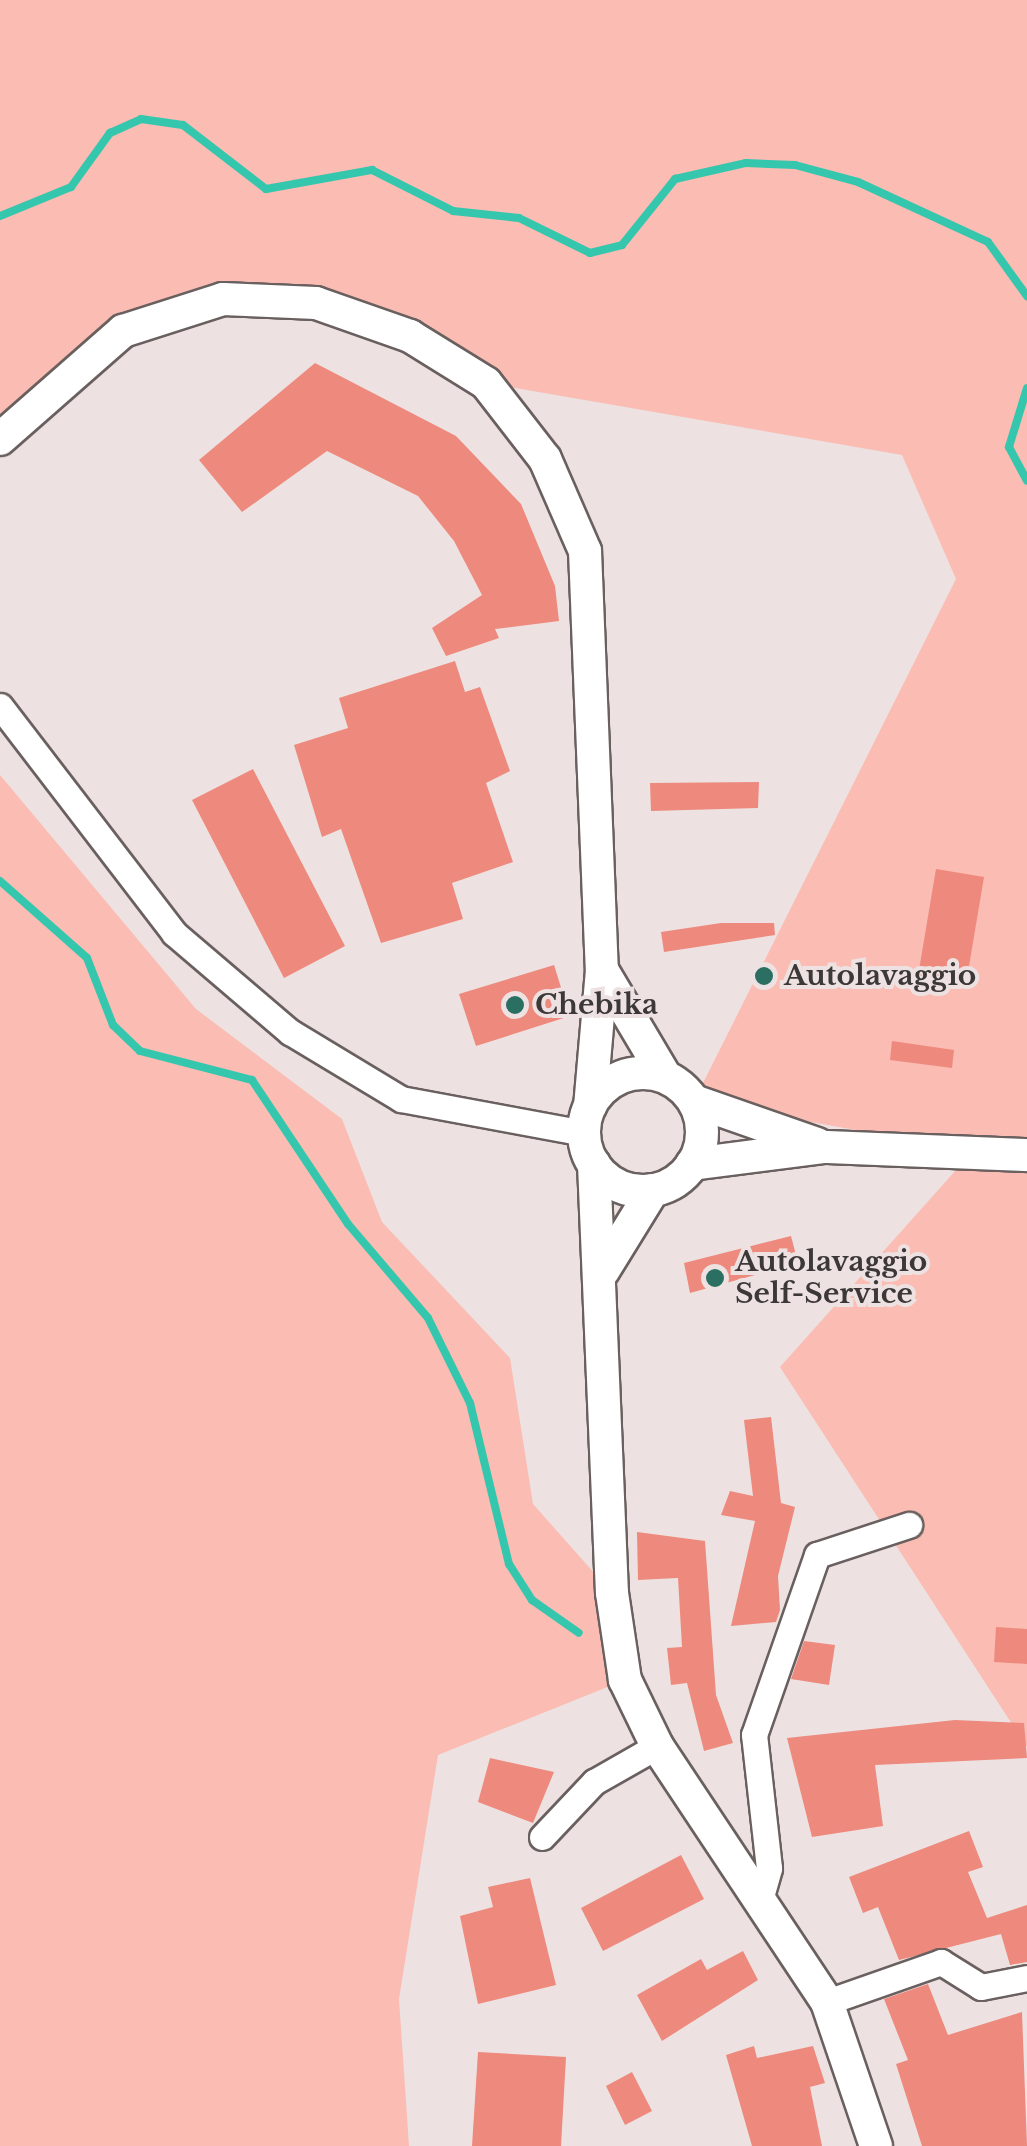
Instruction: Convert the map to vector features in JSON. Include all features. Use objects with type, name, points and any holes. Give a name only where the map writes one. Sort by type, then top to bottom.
[{"type":"main road","points":[[0,439],[123,331],[223,300],[316,303],[410,336],[486,383],[545,459],[585,551],[602,970],[589,1134],[602,1270],[612,1593],[625,1680],[656,1746],[827,2002],[876,2146]]},
{"type":"main road","points":[[602,970],[664,1076],[694,1102],[824,1146]]},
{"type":"main road","points":[[589,1134],[630,1073],[664,1076]]},
{"type":"main road","points":[[692,1164],[701,1140],[694,1102]]},
{"type":"main road","points":[[589,1134],[620,1186],[653,1190]]},
{"type":"main road","points":[[602,1270],[653,1190],[692,1164],[824,1146],[1027,1154]]},
{"type":"street","points":[[0,706],[174,932],[290,1032],[402,1099],[589,1134]]},
{"type":"street","points":[[760,1900],[769,1868],[754,1734],[817,1555],[908,1525]]},
{"type":"street","points":[[542,1837],[594,1782],[656,1746]]},
{"type":"street","points":[[827,2002],[940,1962],[971,1984],[1027,1978]]},
{"type":"shaded area","points":[[0,0],[1027,0],[1027,1747],[780,1367],[973,1151],[694,1101],[956,579],[902,455],[486,383],[410,336],[223,299],[123,331],[0,439]]},
{"type":"shaded area","points":[[0,775],[196,1009],[342,1119],[382,1222],[510,1358],[533,1504],[612,1593],[625,1680],[438,1755],[399,1999],[409,2146],[0,2146]]},
{"type":"building","points":[[315,363],[456,436],[521,504],[555,586],[559,621],[495,629],[499,638],[446,656],[432,628],[482,595],[454,541],[418,496],[327,451],[242,512],[199,460]]},
{"type":"building","points":[[455,661],[465,692],[480,687],[510,771],[486,783],[513,862],[452,883],[463,919],[381,943],[341,829],[322,837],[294,745],[348,728],[339,698]]},
{"type":"building","points":[[253,769],[345,946],[284,978],[192,800]]},
{"type":"building","points":[[759,782],[758,808],[651,811],[650,783]]},
{"type":"building","points":[[936,869],[984,877],[966,984],[918,976]]},
{"type":"building","points":[[721,923],[774,923],[775,935],[664,952],[661,932]]},
{"type":"building","name":"Chebika","points":[[554,965],[570,1016],[476,1046],[459,994]]},
{"type":"building","points":[[892,1041],[954,1050],[952,1068],[890,1060]]},
{"type":"building","name":"Autolavaggio Self-Service","points":[[791,1236],[798,1263],[690,1293],[684,1263]]},
{"type":"building","points":[[771,1417],[781,1503],[795,1507],[778,1576],[780,1610],[776,1622],[731,1626],[755,1521],[721,1515],[730,1491],[753,1496],[744,1420]]},
{"type":"building","points":[[637,1532],[705,1541],[716,1695],[733,1743],[704,1751],[687,1683],[671,1685],[667,1648],[682,1647],[678,1578],[638,1580]]},
{"type":"building","points":[[996,1627],[1027,1629],[1027,1664],[994,1662]]},
{"type":"building","points":[[804,1641],[835,1645],[829,1685],[791,1679]]},
{"type":"building","points":[[955,1720],[1024,1723],[1027,1758],[875,1765],[883,1826],[812,1837],[787,1738]]},
{"type":"building","points":[[490,1758],[554,1772],[533,1823],[478,1802]]},
{"type":"building","points":[[969,1831],[983,1867],[968,1872],[987,1918],[1027,1905],[1027,1962],[1010,1965],[1001,1934],[899,1960],[878,1907],[863,1913],[849,1877]]},
{"type":"building","points":[[681,1855],[704,1899],[603,1951],[581,1908]]},
{"type":"building","points":[[530,1878],[556,1985],[478,2004],[460,1916],[493,1907],[488,1887]]},
{"type":"building","points":[[743,1951],[758,1980],[662,2041],[637,1995],[701,1959],[707,1970]]},
{"type":"building","points":[[928,1984],[948,2035],[1022,2012],[1027,2146],[922,2146],[896,2064],[908,2060],[884,1999]]},
{"type":"building","points":[[754,2046],[757,2058],[813,2046],[825,2083],[810,2087],[822,2146],[752,2146],[726,2055]]},
{"type":"building","points":[[478,2052],[566,2057],[561,2146],[472,2146]]},
{"type":"building","points":[[632,2072],[652,2111],[625,2125],[606,2086]]},
{"type":"waterway","points":[[0,216],[71,187],[110,133],[141,119],[183,125],[266,189],[372,170],[453,211],[519,218],[590,253],[622,245],[675,179],[746,163],[795,165],[858,182],[988,242],[1027,296]]},
{"type":"waterway","points":[[1027,388],[1009,447],[1027,481]]},
{"type":"waterway","points":[[0,881],[87,958],[113,1025],[140,1051],[252,1080],[348,1224],[428,1318],[470,1403],[509,1564],[532,1600],[579,1633]]},
{"type":"place","name":"Autolavaggio","points":[[764,976]]},
{"type":"place","name":"Chebika","points":[[515,1005]]},
{"type":"place","name":"Autolavaggio Self-Service","points":[[715,1278]]}]
